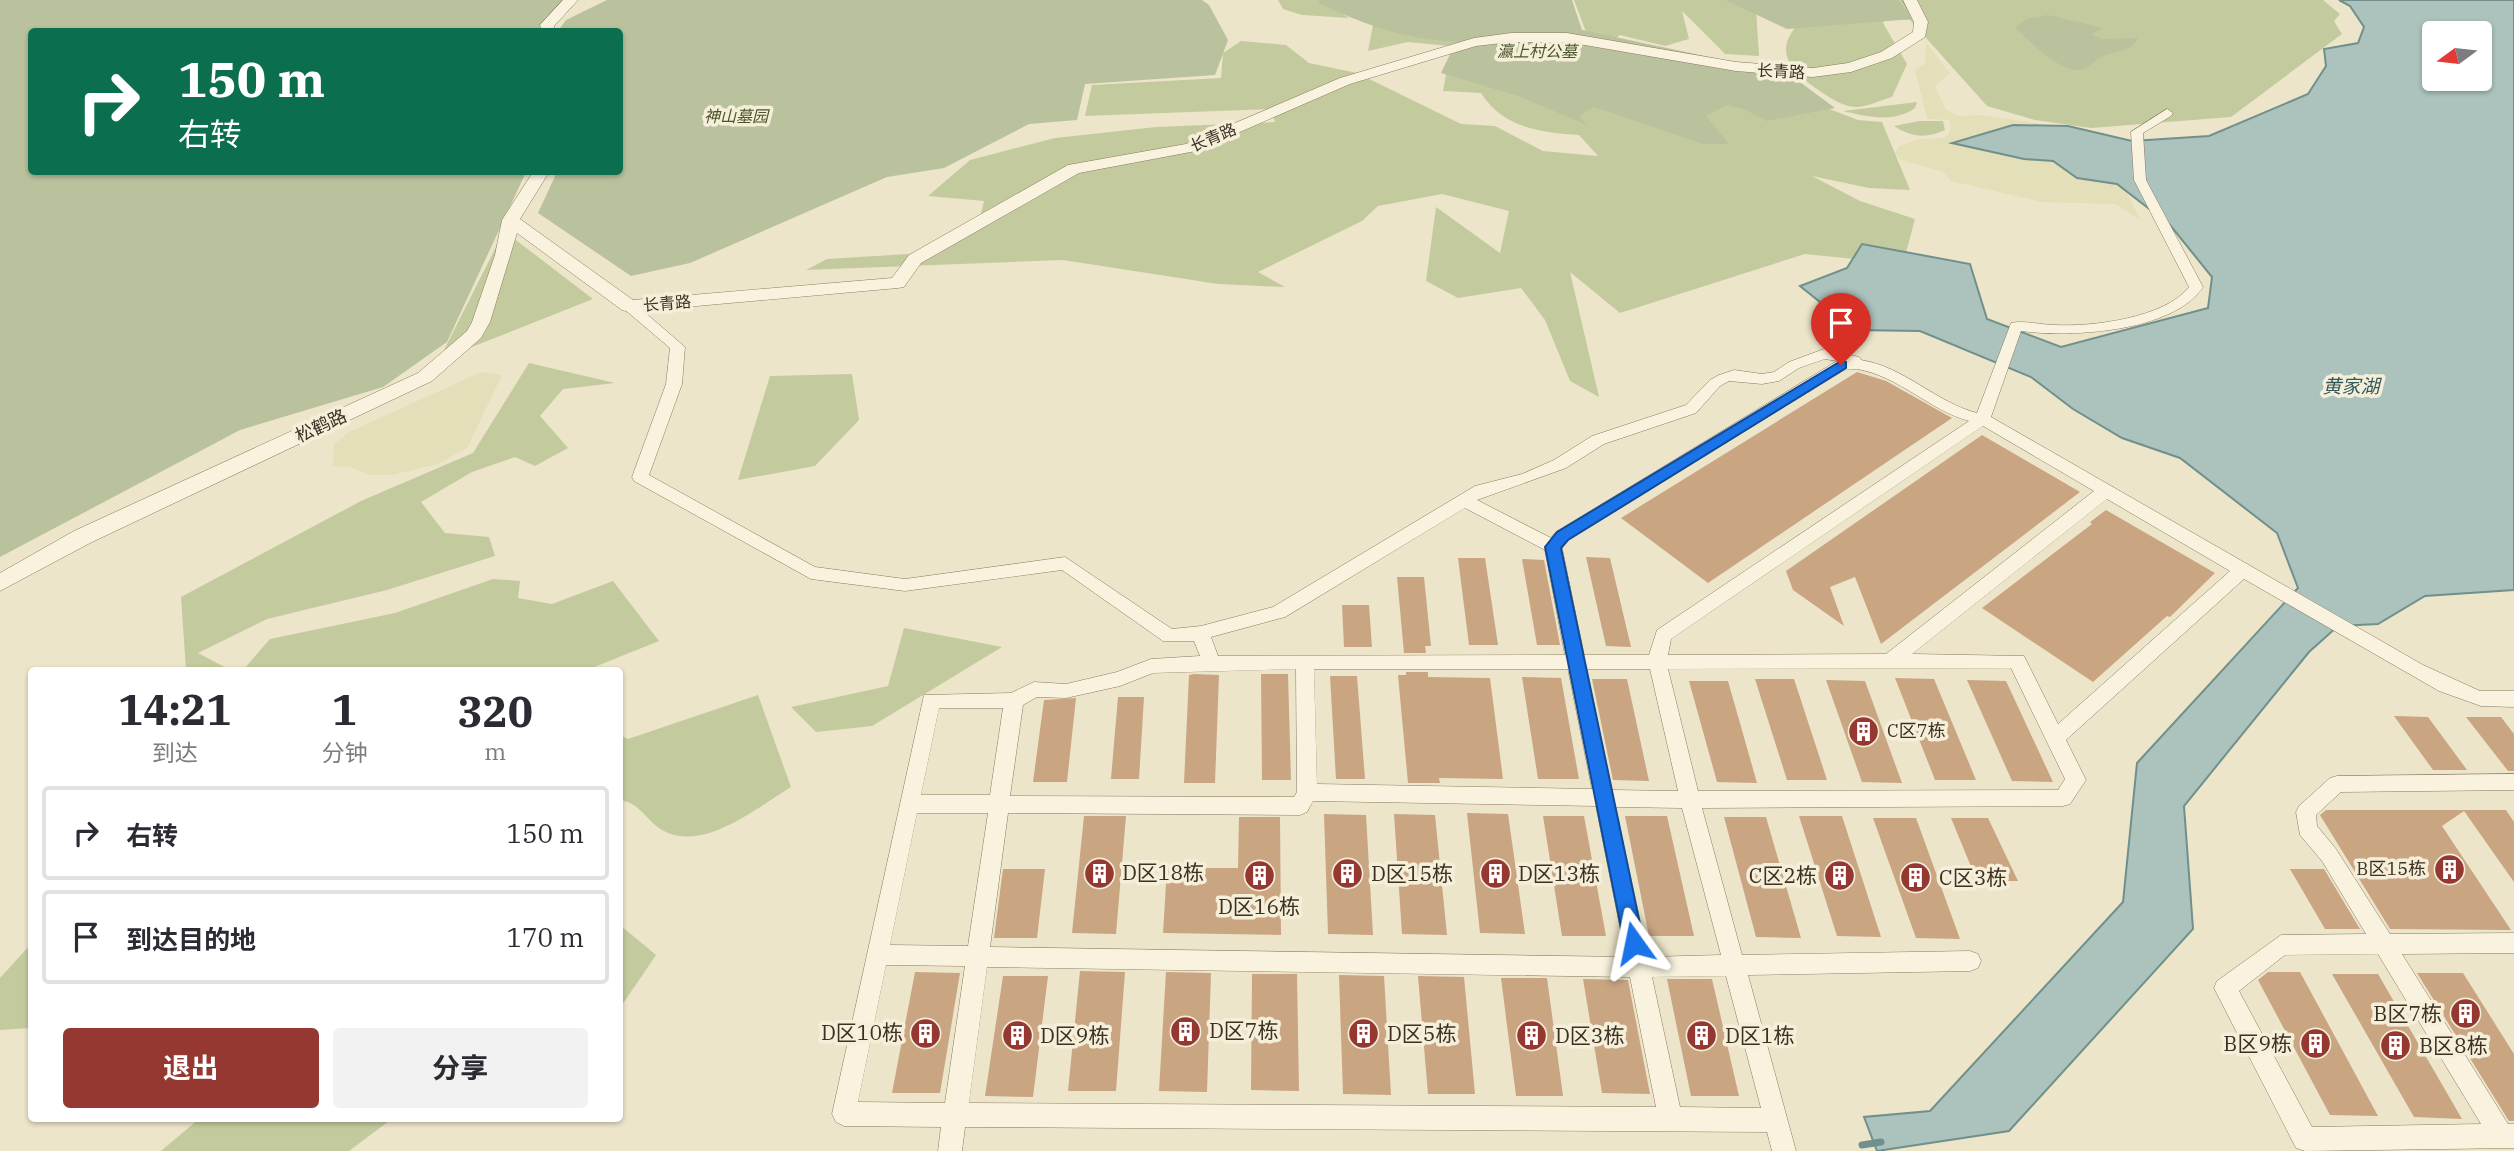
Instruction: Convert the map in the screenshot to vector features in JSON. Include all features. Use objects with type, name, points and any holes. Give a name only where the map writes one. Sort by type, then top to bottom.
[{"type":"street","points":[[548,28],[547,25],[571,0]]},
{"type":"street","name":"长青路","points":[[510,220],[629,306],[898,283],[915,259],[1074,169],[1190,148],[1345,81],[1474,42],[1525,36],[1572,38],[1744,69],[1829,72],[1875,61],[1920,34],[1921,22],[1910,0]]},
{"type":"street","points":[[1784,1151],[1732,967],[1657,661],[1663,635],[1983,419],[2015,326],[2046,331],[2107,329],[2169,308],[2191,296],[2196,287],[2140,180],[2137,132],[2167,113]]},
{"type":"street","name":"松鹤路","points":[[0,583],[82,537],[425,377],[474,334],[481,322],[504,256],[510,220],[539,175]]},
{"type":"street","points":[[629,306],[678,348],[674,384],[639,477],[811,573],[905,585],[1065,563],[1169,635],[1201,633],[1279,612],[1494,484],[1527,478],[1560,464],[1598,440],[1691,409],[1715,383],[1734,375],[1762,379],[1779,376],[1794,365],[1824,354],[1876,365],[1957,412],[1983,419],[2242,570],[2288,591],[2416,669],[2479,699],[2514,699]]},
{"type":"street","points":[[1553,547],[1562,536],[1841,365],[1859,362]]},
{"type":"street","points":[[1890,661],[2106,491]]},
{"type":"street","points":[[1466,501],[1553,547]]},
{"type":"street","points":[[1553,547],[1671,1119]]},
{"type":"street","points":[[2055,738],[2242,570]]},
{"type":"street","points":[[1201,633],[1211,663]]},
{"type":"street","points":[[1307,792],[1690,800],[2063,798],[2076,780],[2017,661],[1211,663],[1151,666],[1120,679],[1066,691],[1034,689],[1014,701],[931,700],[844,1114],[1776,1120]]},
{"type":"street","points":[[909,804],[1300,806],[1307,792],[1305,662]]},
{"type":"street","points":[[950,1151],[1014,701]]},
{"type":"street","points":[[2508,1136],[2383,944],[2329,855],[2307,829],[2306,812],[2337,784],[2514,782]]},
{"type":"street","points":[[2508,1136],[2305,1139],[2225,988],[2281,945],[2514,943]]},
{"type":"street","points":[[877,956],[1639,967],[1970,961]]},
{"type":"shaded area","points":[[1926,43],[1950,73],[1935,86],[1946,110],[1960,116],[1981,115],[2036,123],[2081,135],[2112,161],[2140,220],[2116,204],[2041,202],[1951,181],[1943,172],[1901,160],[1895,153],[1898,147],[1918,139],[1942,138],[1949,135],[1951,126],[1949,120],[1927,119],[1915,69],[1925,64]]},
{"type":"shaded area","points":[[481,372],[502,375],[467,448],[438,464],[392,475],[371,475],[349,467],[333,466],[334,444],[349,432]]},
{"type":"green space","points":[[0,0],[566,0],[544,19],[546,28],[28,28],[28,175],[525,175],[447,342],[383,387],[240,430],[0,557]]},
{"type":"green space","name":"神山墓园","points":[[607,0],[1202,0],[1209,5],[1228,40],[1215,75],[1085,84],[1077,120],[1029,124],[944,168],[887,177],[690,263],[631,276],[538,213],[556,175],[623,175],[623,28],[560,28],[566,20]]},
{"type":"green space","points":[[1278,0],[1327,0],[1326,3],[1349,18],[1302,15],[1283,9]]},
{"type":"green space","name":"瀛上村公墓","points":[[1320,0],[1572,0],[1582,30],[1789,74],[1835,108],[1766,121],[1744,109],[1727,105],[1706,116],[1729,144],[1703,144],[1594,107],[1579,116],[1587,125],[1518,96],[1441,73],[1456,42],[1419,38],[1385,30],[1318,3]]},
{"type":"green space","points":[[1574,0],[1738,0],[1756,9],[1759,56],[1725,54],[1682,11],[1689,39],[1665,46],[1620,35],[1596,56],[1806,100],[1858,120],[1882,122],[1910,190],[1869,188],[1812,176],[1860,201],[1915,219],[1903,264],[1805,254],[1620,313],[1570,272],[1599,397],[1570,381],[1545,320],[1521,288],[1458,298],[1426,281],[1436,207],[1500,253],[1509,211],[1442,194],[1378,206],[1362,221],[1258,272],[1285,287],[1218,284],[1063,260],[806,270],[827,259],[924,253],[978,226],[984,201],[928,196],[970,160],[1055,138],[1156,127],[1275,122],[1271,109],[1085,116],[1092,85],[1221,78],[1223,53],[1241,41],[1286,45],[1309,63],[1357,73],[1461,124],[1495,126],[1543,151],[1598,156],[1579,135],[1537,130],[1511,121],[1490,105],[1481,93],[1443,91],[1447,69],[1460,47],[1408,42],[1368,51],[1373,25],[1586,32]]},
{"type":"green space","points":[[1725,0],[1898,0],[1913,19],[1787,29]]},
{"type":"green space","points":[[1824,0],[2323,0],[2340,14],[2334,21],[2342,34],[2231,117],[2091,128],[2035,120],[1987,106],[1910,20],[1886,18],[1883,23],[1907,64],[1892,97],[1860,107],[1841,103],[1801,77],[1791,65],[1787,54],[1791,33]]},
{"type":"green space","points":[[2048,15],[2103,28],[2091,34],[2102,39],[2138,38],[2128,48],[2102,56],[2084,69],[2067,68],[2047,56],[2015,28],[2026,19]]},
{"type":"green space","points":[[1917,102],[1915,108],[1907,113],[1890,117],[1871,117],[1843,111]]},
{"type":"green space","points":[[1919,121],[1943,121],[1945,130],[1919,136],[1894,126]]},
{"type":"green space","points":[[504,231],[593,299],[439,360]]},
{"type":"green space","points":[[529,363],[615,383],[563,389],[540,416],[568,448],[535,466],[515,457],[472,472],[421,502],[445,533],[489,537],[495,556],[387,590],[267,619],[198,653],[224,667],[186,667],[181,597],[361,501],[473,453]]},
{"type":"green space","points":[[852,374],[859,420],[815,466],[738,480],[770,376]]},
{"type":"green space","points":[[493,579],[520,581],[518,598],[552,604],[613,581],[659,641],[594,667],[246,667],[270,639],[395,613]]},
{"type":"green space","points":[[904,628],[1002,647],[872,726],[816,732],[791,707],[888,686]]},
{"type":"green space","points":[[758,695],[791,787],[748,815],[716,831],[683,836],[668,833],[634,805],[623,801],[623,736],[628,739]]},
{"type":"green space","points":[[623,928],[656,955],[623,1004]]},
{"type":"green space","points":[[28,947],[28,1028],[0,1030],[0,978]]},
{"type":"green space","points":[[195,1122],[388,1122],[349,1151],[161,1151]]},
{"type":"water","name":"黄家湖","points":[[2339,0],[2514,0],[2514,590],[2425,596],[2378,624],[2338,626],[2309,652],[2184,806],[2193,929],[2009,1131],[1877,1151],[1864,1117],[1930,1111],[2123,902],[2137,763],[2298,588],[2277,533],[2180,458],[2122,438],[2073,409],[2031,377],[1920,331],[1855,330],[1800,286],[1847,268],[1862,244],[1970,264],[1987,319],[2061,347],[2208,308],[2212,277],[2170,225],[2117,184],[2077,178],[2053,161],[2024,159],[1952,143],[2013,125],[2068,126],[2132,141],[2209,136],[2308,94],[2326,66],[2324,49],[2358,43],[2364,27],[2350,6]]},
{"type":"building","points":[[1857,372],[1886,381],[1952,418],[1708,583],[1621,518]]},
{"type":"building","points":[[1982,435],[2080,492],[1881,644],[1855,577],[1830,587],[1844,626],[1793,590],[1786,571]]},
{"type":"building","points":[[2106,510],[2215,573],[2170,617],[2167,616],[2093,682],[1982,608],[2092,524],[2090,522]]},
{"type":"building","points":[[1586,557],[1610,558],[1631,647],[1606,646]]},
{"type":"building","points":[[1458,558],[1485,558],[1498,645],[1469,645]]},
{"type":"building","points":[[1522,559],[1544,560],[1560,645],[1537,645]]},
{"type":"building","points":[[1397,577],[1424,577],[1431,646],[1425,646],[1426,653],[1404,653]]},
{"type":"building","points":[[1342,605],[1369,605],[1372,647],[1344,647]]},
{"type":"building","points":[[1406,672],[1428,672],[1428,677],[1490,678],[1503,779],[1439,778],[1440,783],[1408,783],[1398,675],[1406,675]]},
{"type":"building","points":[[1261,674],[1288,674],[1291,780],[1262,780]]},
{"type":"building","points":[[1189,675],[1219,675],[1215,783],[1184,783]]},
{"type":"building","points":[[1330,676],[1357,676],[1365,779],[1336,779]]},
{"type":"building","points":[[1522,677],[1561,678],[1579,779],[1538,779]]},
{"type":"building","points":[[1895,678],[1934,679],[1976,780],[1935,780]]},
{"type":"building","points":[[1592,679],[1627,679],[1649,781],[1613,780]]},
{"type":"building","points":[[1755,679],[1794,679],[1827,780],[1787,780]]},
{"type":"building","name":"C区7栋","points":[[1826,680],[1865,681],[1902,783],[1862,782]]},
{"type":"building","points":[[1967,680],[2006,681],[2053,782],[2012,781]]},
{"type":"building","points":[[1689,681],[1728,681],[1757,783],[1717,782]]},
{"type":"building","points":[[1118,697],[1144,697],[1139,779],[1111,779]]},
{"type":"building","points":[[1076,698],[1067,782],[1033,782],[1044,700]]},
{"type":"building","points":[[2394,716],[2428,717],[2467,770],[2433,770]]},
{"type":"building","points":[[2466,717],[2501,717],[2514,734],[2514,771],[2508,771]]},
{"type":"building","points":[[2326,810],[2506,810],[2514,822],[2514,882],[2464,811],[2442,826],[2511,930],[2390,929],[2320,815]]},
{"type":"building","name":"D区13栋","points":[[1467,813],[1508,814],[1525,934],[1480,933]]},
{"type":"building","name":"D区15栋","points":[[1324,814],[1366,815],[1373,935],[1328,934]]},
{"type":"building","points":[[1394,814],[1435,815],[1447,935],[1402,934]]},
{"type":"building","name":"D区18栋","points":[[1084,816],[1126,816],[1116,934],[1072,933]]},
{"type":"building","points":[[1543,816],[1584,816],[1606,936],[1562,936]]},
{"type":"building","points":[[1625,816],[1667,816],[1694,936],[1649,936]]},
{"type":"building","name":"C区2栋","points":[[1799,816],[1842,816],[1881,937],[1837,936]]},
{"type":"building","points":[[1239,817],[1280,817],[1281,935],[1163,933],[1167,868],[1238,868]]},
{"type":"building","points":[[1724,817],[1766,817],[1801,938],[1756,937]]},
{"type":"building","name":"C区3栋","points":[[1873,818],[1916,818],[1960,939],[1916,938]]},
{"type":"building","points":[[1951,818],[1988,818],[2018,881],[1977,881]]},
{"type":"building","points":[[1003,869],[1045,869],[1037,938],[994,938]]},
{"type":"building","points":[[2290,869],[2324,869],[2360,929],[2325,929]]},
{"type":"building","points":[[1080,971],[1125,972],[1116,1091],[1068,1091]]},
{"type":"building","name":"D区10栋","points":[[915,972],[960,973],[940,1093],[892,1093]]},
{"type":"building","name":"D区7栋","points":[[1166,972],[1211,973],[1207,1092],[1159,1091]]},
{"type":"building","name":"B区9栋","points":[[2268,972],[2300,972],[2378,1116],[2330,1115],[2258,980]]},
{"type":"building","name":"B区7栋","points":[[2417,973],[2463,973],[2514,1054],[2514,1121],[2509,1121]]},
{"type":"building","points":[[1252,974],[1297,974],[1299,1091],[1251,1090]]},
{"type":"building","name":"B区8栋","points":[[2332,974],[2378,974],[2462,1119],[2414,1117]]},
{"type":"building","name":"D区5栋","points":[[1339,975],[1384,976],[1391,1095],[1343,1094]]},
{"type":"building","name":"D区9栋","points":[[1003,976],[1048,976],[1033,1097],[985,1096]]},
{"type":"building","points":[[1418,976],[1464,977],[1475,1094],[1428,1094]]},
{"type":"building","name":"D区3栋","points":[[1501,978],[1547,978],[1563,1096],[1516,1096]]},
{"type":"building","points":[[1583,979],[1628,980],[1650,1094],[1602,1093]]},
{"type":"building","name":"D区1栋","points":[[1667,979],[1712,979],[1739,1096],[1691,1096]]},
{"type":"waterway","points":[[1862,1145],[1881,1142]]},
{"type":"place","name":"C区7栋","points":[[1864,731]]},
{"type":"place","name":"B区15栋","points":[[2449,869]]},
{"type":"place","name":"D区18栋","points":[[1099,873]]},
{"type":"place","name":"D区15栋","points":[[1348,874]]},
{"type":"place","name":"D区13栋","points":[[1495,874]]},
{"type":"place","name":"D区16栋","points":[[1259,875]]},
{"type":"place","name":"C区2栋","points":[[1840,876]]},
{"type":"place","name":"C区3栋","points":[[1916,878]]},
{"type":"place","name":"B区7栋","points":[[2465,1014]]},
{"type":"place","name":"D区7栋","points":[[1186,1031]]},
{"type":"place","name":"D区10栋","points":[[926,1033]]},
{"type":"place","name":"D区5栋","points":[[1364,1034]]},
{"type":"place","name":"D区9栋","points":[[1017,1036]]},
{"type":"place","name":"D区3栋","points":[[1532,1036]]},
{"type":"place","name":"D区1栋","points":[[1702,1036]]},
{"type":"place","name":"B区9栋","points":[[2315,1044]]},
{"type":"place","name":"B区8栋","points":[[2396,1046]]},
{"type":"route","points":[[1634,943],[1553,547],[1562,536],[1841,365]]}]
